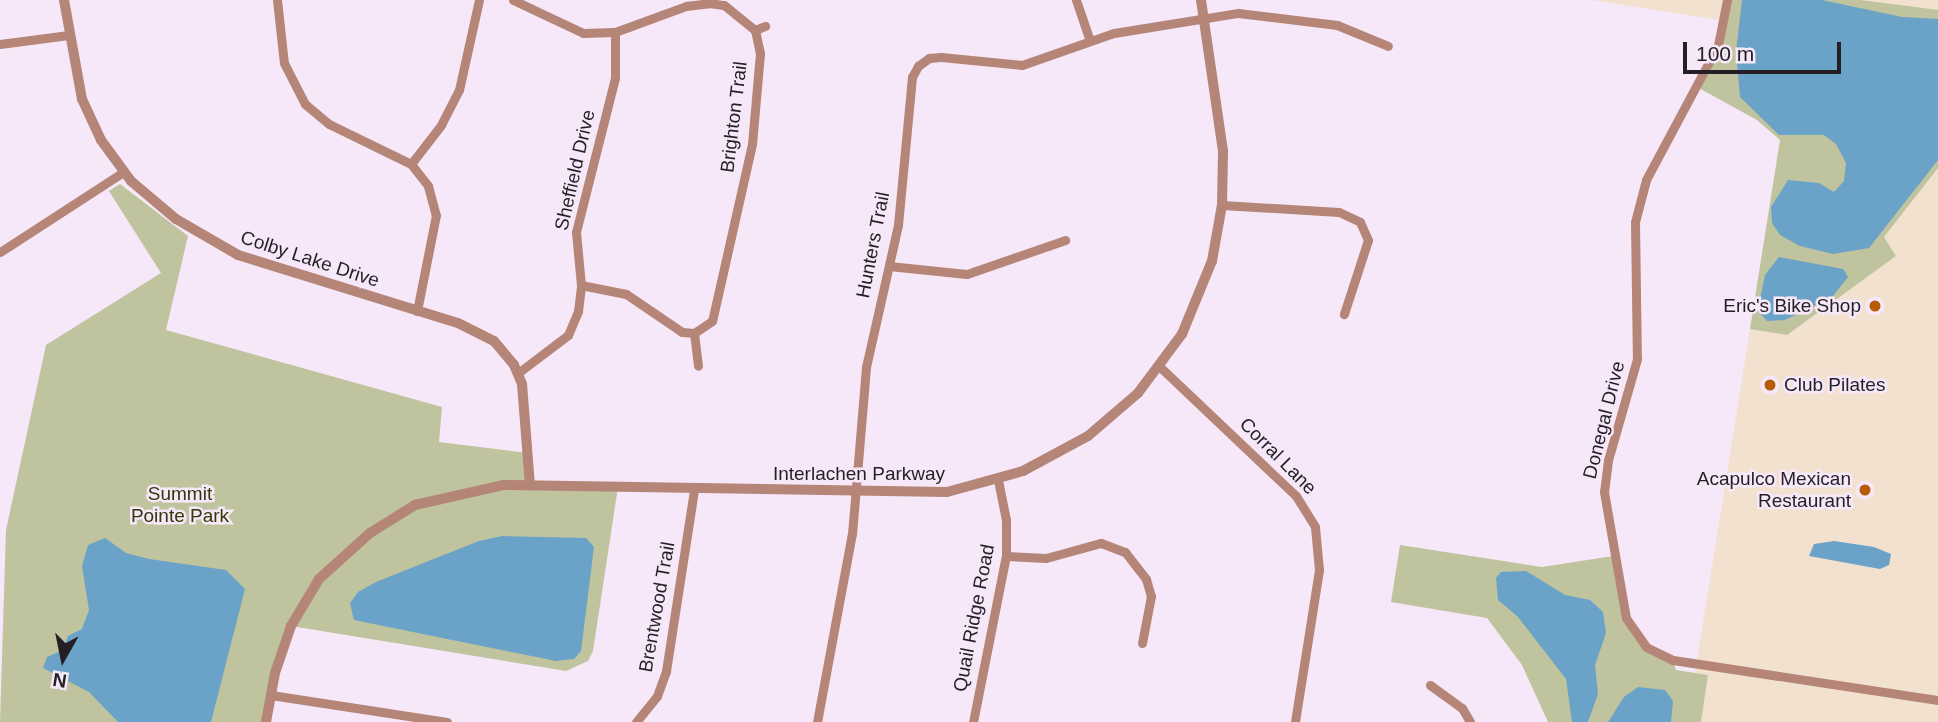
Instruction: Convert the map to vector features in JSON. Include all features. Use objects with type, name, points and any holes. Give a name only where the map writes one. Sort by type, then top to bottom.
[{"type":"street","name":"Colby Lake Drive","points":[[64,0],[68,35],[82,99],[122,172],[165,212],[238,255],[480,331],[502,349],[518,373]]},
{"type":"street","points":[[277,0],[284,63],[305,104],[329,124],[411,164],[428,186],[436,215],[416,311]]},
{"type":"street","points":[[411,164],[442,125],[459,90],[479,0]]},
{"type":"street","points":[[513,0],[583,33],[615,32],[686,6],[709,3],[724,5],[755,30],[765,26]]},
{"type":"street","points":[[1076,0],[1090,41]]},
{"type":"street","name":"Interlachen Parkway","points":[[266,722],[291,626],[319,579],[351,547],[415,505],[472,489],[530,485],[854,493],[947,492],[998,480],[1088,436],[1138,393],[1182,334],[1203,290],[1222,205],[1223,151],[1201,0]]},
{"type":"street","name":"Donegal Drive","points":[[1727,0],[1718,45],[1646,180],[1635,222],[1637,359],[1608,460],[1604,492],[1626,618],[1646,647],[1673,660],[1938,700]]},
{"type":"street","name":"Hunters Trail","points":[[817,722],[852,534],[866,367],[898,225],[912,77],[918,66],[929,58],[942,57],[1022,65],[1090,41],[1204,17],[1271,14],[1337,25],[1388,46]]},
{"type":"street","name":"Brighton Trail","points":[[694,333],[712,321],[732,220],[748,166],[760,53],[755,30]]},
{"type":"street","name":"Sheffield Drive","points":[[518,373],[568,335],[581,285],[576,232],[615,78],[615,32]]},
{"type":"street","points":[[0,44],[68,35]]},
{"type":"street","points":[[0,252],[122,172]]},
{"type":"street","points":[[1222,205],[1339,212],[1360,222],[1368,240],[1344,314]]},
{"type":"street","points":[[889,266],[967,274],[1065,240]]},
{"type":"street","points":[[581,285],[614,288],[671,326],[694,333],[698,366]]},
{"type":"street","name":"Corral Lane","points":[[1159,366],[1296,496],[1315,527],[1319,570],[1295,722]]},
{"type":"street","points":[[518,373],[530,485]]},
{"type":"street","name":"Quail Ridge Road","points":[[973,722],[1006,556],[1006,520],[998,480]]},
{"type":"street","name":"Brentwood Trail","points":[[636,722],[657,695],[666,671],[694,490]]},
{"type":"street","points":[[1006,556],[1046,558],[1101,543],[1125,552],[1146,579],[1151,596],[1142,643]]},
{"type":"street","points":[[1430,684],[1462,708],[1470,722]]},
{"type":"street","points":[[271,695],[447,722]]},
{"type":"shaded area","points":[[1592,0],[1727,0],[1725,21]]},
{"type":"shaded area","points":[[1861,0],[1938,0],[1938,10],[1917,10]]},
{"type":"shaded area","points":[[1938,168],[1938,722],[1701,722],[1708,675],[1695,673],[1750,329],[1787,335],[1895,255],[1884,237]]},
{"type":"green space","points":[[1727,0],[1861,0],[1938,10],[1938,168],[1884,237],[1896,256],[1787,335],[1750,329],[1780,140],[1757,120],[1697,87],[1709,65]]},
{"type":"green space","name":"Summit Pointe Park","points":[[120,184],[188,236],[166,330],[442,407],[439,442],[528,453],[530,485],[618,487],[593,651],[588,661],[566,671],[291,626],[266,722],[0,722],[6,530],[46,345],[161,273],[109,191]]},
{"type":"green space","points":[[1400,545],[1542,567],[1613,556],[1623,607],[1637,637],[1673,660],[1676,670],[1708,675],[1701,722],[1548,722],[1522,665],[1487,618],[1391,602]]},
{"type":"water","points":[[1742,0],[1822,0],[1902,17],[1938,19],[1938,160],[1869,248],[1833,254],[1800,246],[1780,235],[1772,223],[1771,207],[1788,180],[1819,183],[1834,192],[1844,181],[1846,163],[1836,144],[1824,135],[1779,135],[1740,97],[1736,52]]},
{"type":"water","points":[[1779,257],[1843,269],[1848,277],[1833,296],[1785,320],[1767,321],[1759,312],[1760,299],[1765,275]]},
{"type":"water","points":[[502,536],[586,538],[594,547],[581,651],[574,659],[556,661],[354,620],[350,603],[358,592],[376,582],[479,541]]},
{"type":"water","points":[[105,538],[126,553],[226,570],[245,589],[211,722],[118,722],[89,692],[43,668],[47,657],[63,650],[68,636],[82,629],[89,610],[82,566],[88,545]]},
{"type":"water","points":[[1834,541],[1874,547],[1891,554],[1889,565],[1880,569],[1809,556],[1814,544]]},
{"type":"water","points":[[1526,571],[1565,595],[1590,600],[1603,612],[1606,633],[1595,665],[1598,694],[1588,722],[1572,722],[1566,679],[1518,617],[1498,600],[1496,578],[1501,572]]},
{"type":"water","points":[[1638,687],[1665,690],[1673,701],[1671,722],[1608,722],[1624,697]]},
{"type":"place","name":"Eric's Bike Shop","points":[[1875,306]]},
{"type":"place","name":"Club Pilates","points":[[1770,385]]},
{"type":"place","name":"Acapulco Mexican Restaurant","points":[[1865,490]]}]
